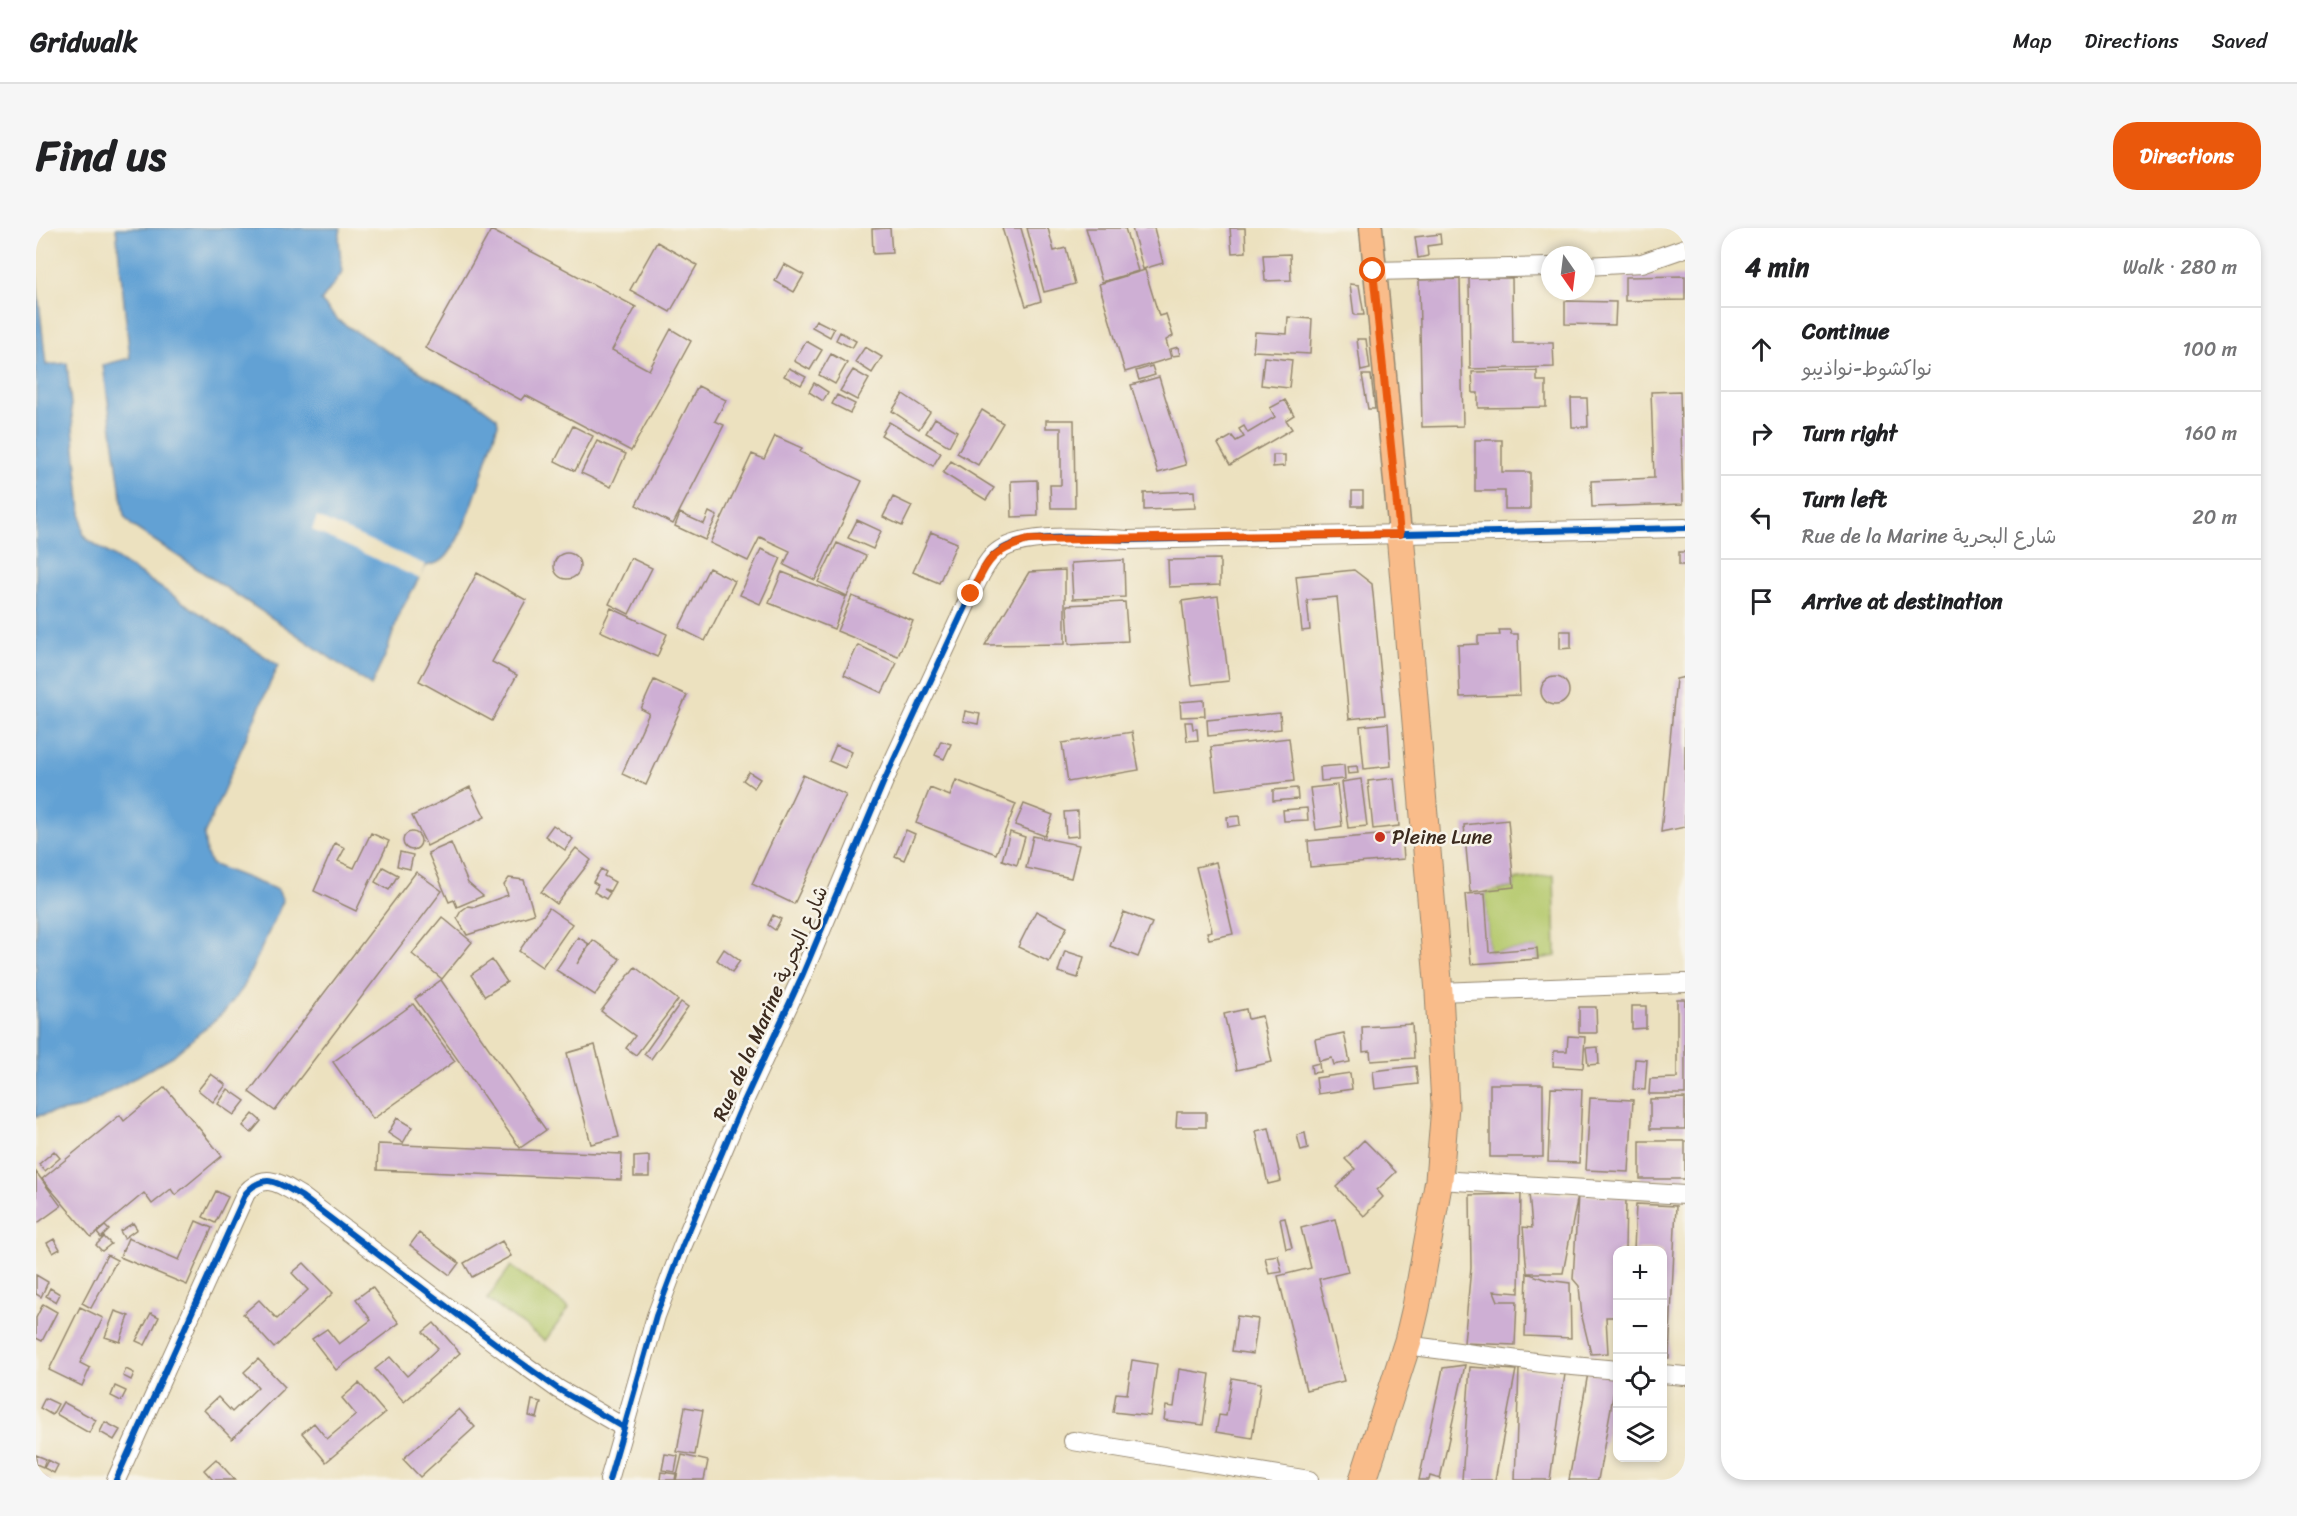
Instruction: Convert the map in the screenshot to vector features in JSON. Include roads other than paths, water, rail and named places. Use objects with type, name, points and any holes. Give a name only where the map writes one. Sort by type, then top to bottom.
[{"type":"highway","points":[[1362,1480],[1416,1307],[1439,1180],[1445,1106],[1439,992],[1400,534]]},
{"type":"main road","points":[[1371,228],[1373,271],[1400,534]]},
{"type":"street","points":[[1595,266],[1641,263],[1685,248]]},
{"type":"street","points":[[1373,271],[1541,267]]},
{"type":"street","points":[[1400,534],[1685,528]]},
{"type":"street","name":"Rue de la Marine شارع البحرية","points":[[609,1480],[656,1317],[682,1247],[740,1110],[802,976],[884,781],[971,594],[984,568],[995,553],[1028,540],[1049,538],[1128,540],[1400,534]]},
{"type":"street","points":[[1439,992],[1685,983]]},
{"type":"street","points":[[116,1480],[246,1193],[254,1184],[265,1180],[274,1182],[301,1196],[558,1389],[623,1426]]},
{"type":"street","points":[[1439,1180],[1685,1195]]},
{"type":"street","points":[[1406,1345],[1550,1364],[1613,1370]]},
{"type":"street","points":[[1667,1374],[1685,1376]]},
{"type":"street","points":[[1073,1441],[1309,1480]]},
{"type":"water","points":[[116,228],[341,228],[339,239],[342,273],[321,301],[339,321],[428,377],[473,400],[497,418],[498,424],[462,530],[446,557],[426,566],[399,614],[386,654],[371,686],[132,526],[124,516],[103,365],[130,358]]},
{"type":"water","points":[[36,274],[46,365],[67,363],[83,533],[87,539],[278,665],[204,835],[206,852],[211,864],[278,890],[283,901],[243,988],[224,1012],[173,1056],[82,1108],[36,1116]]},
{"type":"place","name":"Pleine Lune","points":[[1380,837]]}]
